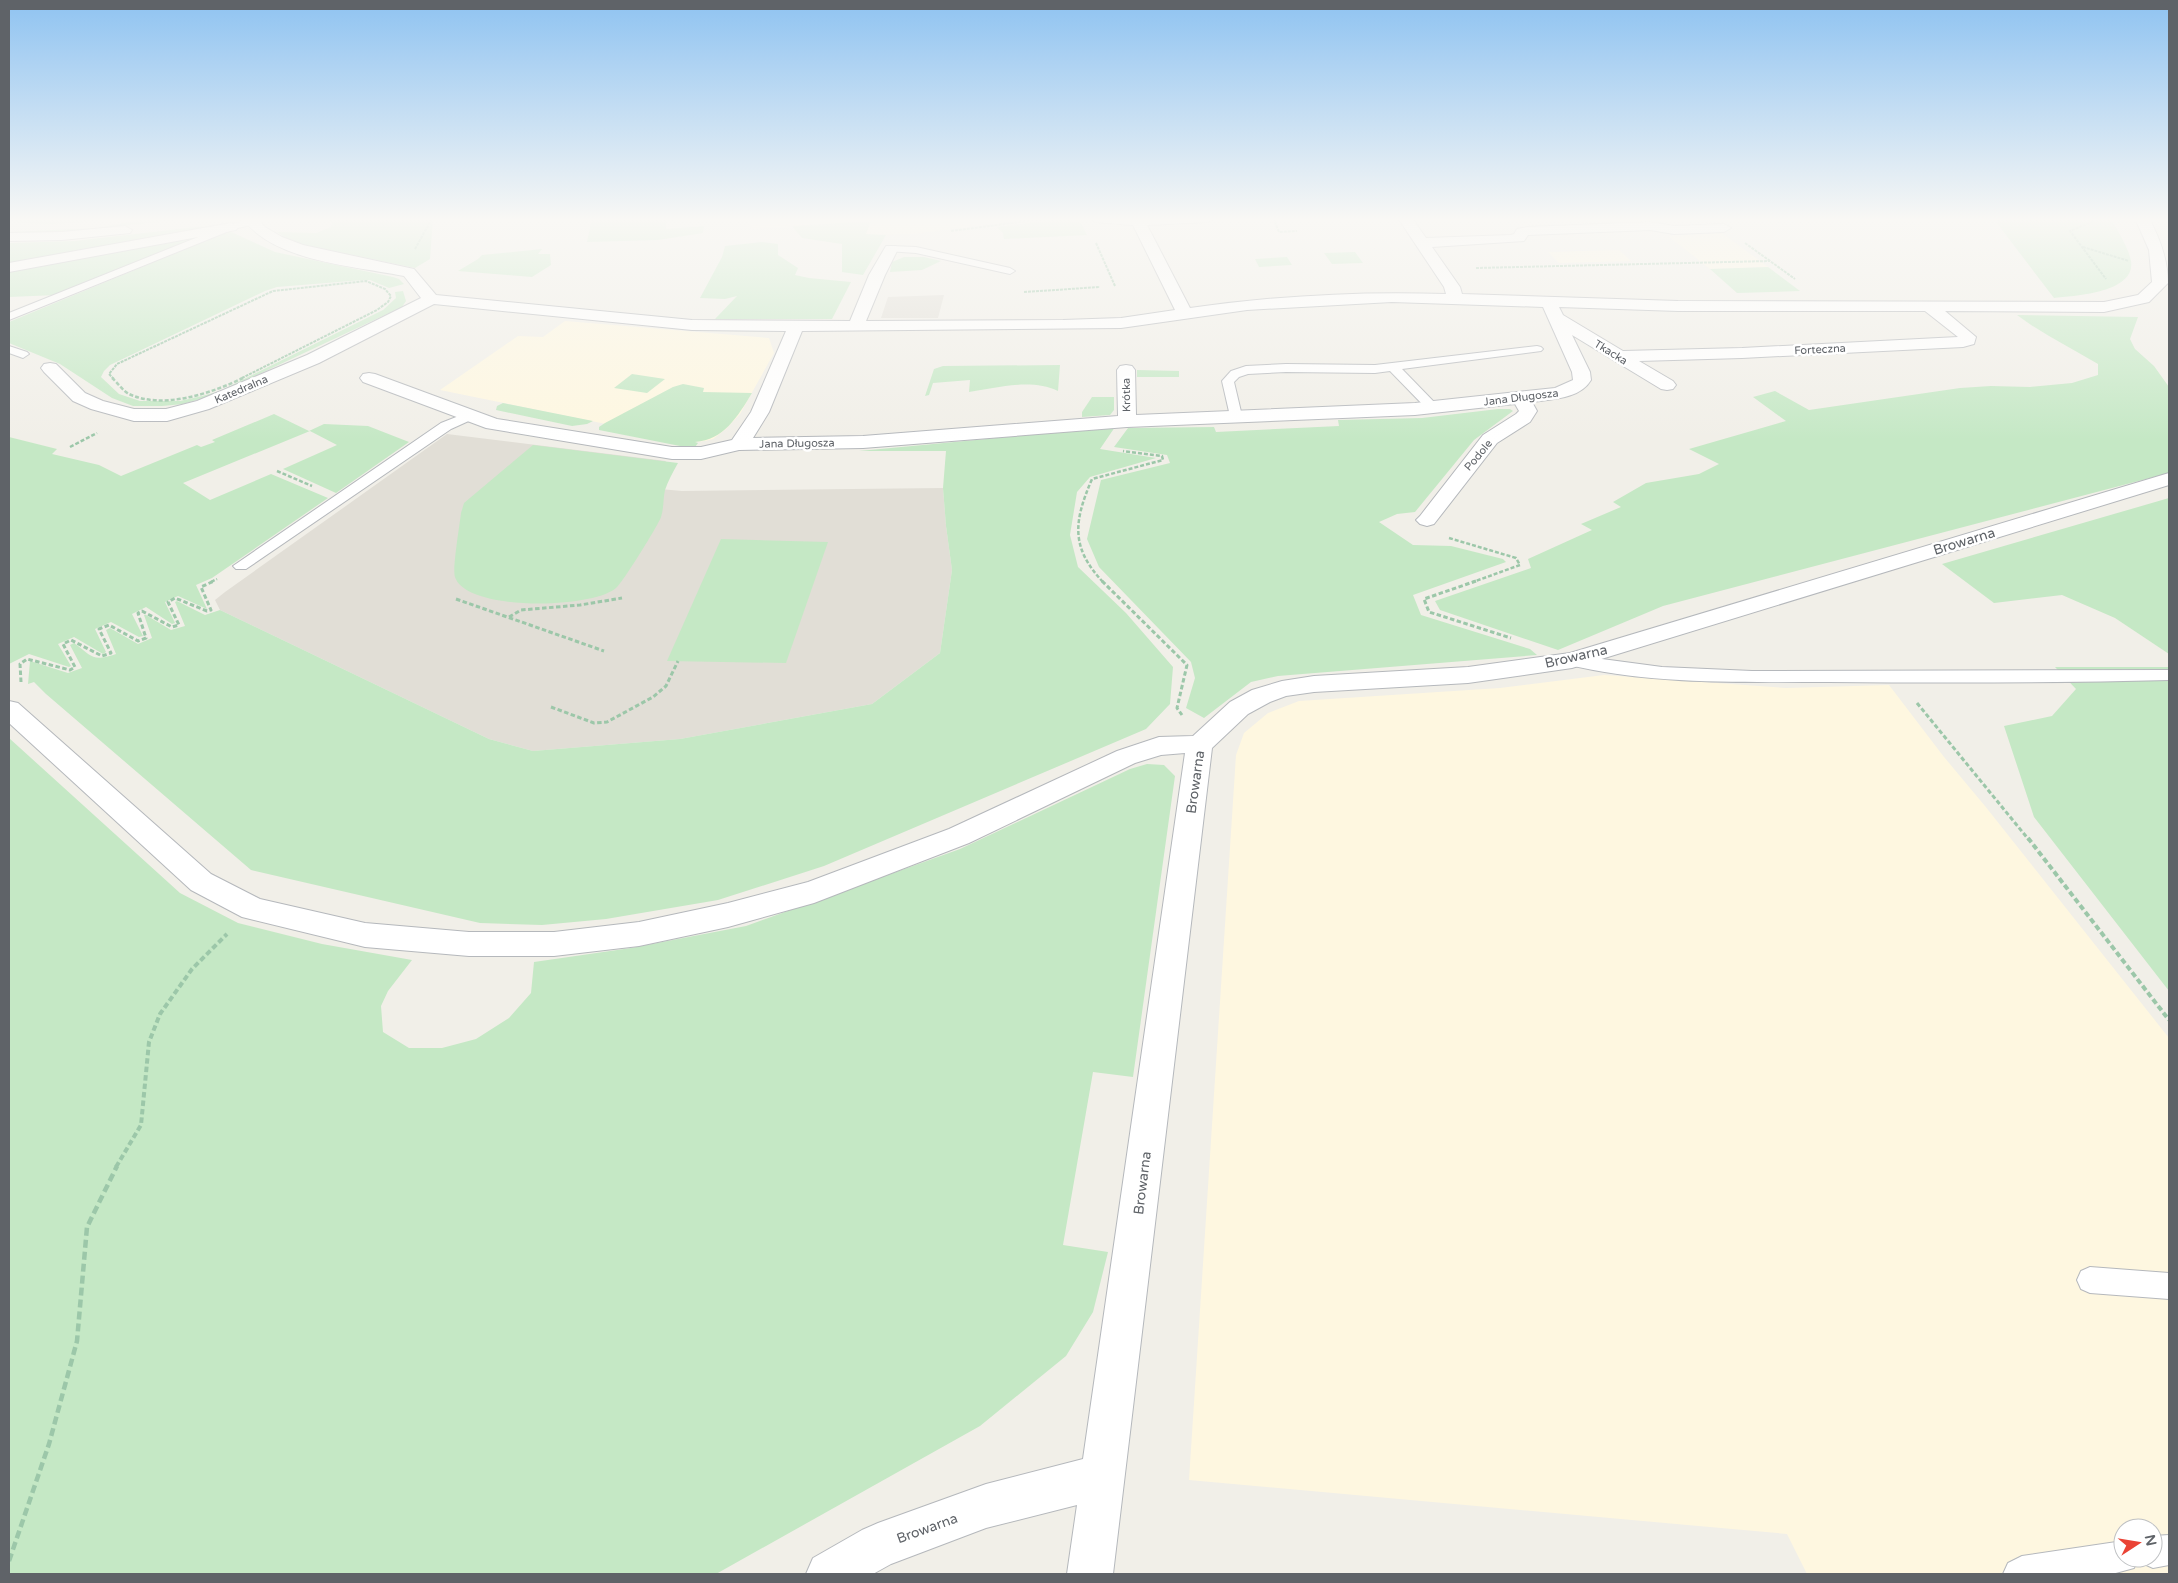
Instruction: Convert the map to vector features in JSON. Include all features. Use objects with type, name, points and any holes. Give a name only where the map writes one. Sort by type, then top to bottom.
[{"type":"street","points":[[423,292],[432,299],[692,325],[796,326],[1082,325],[1121,323],[1247,305],[1392,297],[1455,298],[1552,310],[1678,306],[2104,307],[2156,296],[2157,292]]},
{"type":"street","points":[[856,325],[870,292]]},
{"type":"street","points":[[1173,292],[1184,313]]},
{"type":"street","points":[[1453,292],[1455,298]]},
{"type":"street","name":"Katedralna","points":[[50,368],[79,398],[96,405],[134,415],[149,417],[167,415],[203,405],[313,359],[432,299]]},
{"type":"street","name":"Forteczna","points":[[1617,356],[1742,353],[1963,342],[1968,340],[1968,337],[1928,306]]},
{"type":"street","name":"Tkacka","points":[[1552,310],[1617,356],[1667,385]]},
{"type":"street","name":"Jana Długosza","points":[[369,378],[493,424],[672,453],[701,453],[739,444],[863,442],[1126,420],[1432,407],[1521,398],[1570,390],[1579,385],[1582,380],[1581,372],[1552,310]]},
{"type":"street","points":[[739,444],[760,412],[796,326]]},
{"type":"street","name":"Krótka","points":[[1126,370],[1126,420]]},
{"type":"street","name":"Podole","points":[[1427,520],[1490,439],[1523,418],[1528,411],[1521,398]]},
{"type":"street","name":"Browarna","points":[[829,1574],[878,1546],[986,1506],[1103,1476],[1199,745],[1239,708],[1261,696],[1282,689],[1314,684],[1468,675],[1572,660],[2169,479]]},
{"type":"street","points":[[15,698],[202,882],[253,909],[365,935],[469,944],[554,944],[639,934],[728,915],[814,892],[959,836],[1126,757],[1159,746],[1178,744],[1199,745]]},
{"type":"street","points":[[1090,1574],[1103,1476]]},
{"type":"lane","points":[[9,317],[65,292]]},
{"type":"lane","points":[[9,349],[23,354]]},
{"type":"lane","points":[[1236,416],[1228,381],[1235,374],[1246,370],[1394,368],[1537,349]]},
{"type":"lane","points":[[1394,368],[1432,407]]},
{"type":"lane","points":[[241,566],[446,426],[469,416]]},
{"type":"lane","points":[[1572,660],[1614,668],[1685,675],[1896,678],[2169,675]]},
{"type":"lane","points":[[2090,1280],[2169,1286]]},
{"type":"lane","points":[[2019,1574],[2113,1558]]},
{"type":"path","points":[[271,292],[117,364],[109,374],[128,394],[156,400],[182,399],[218,390],[377,310],[388,302],[391,296],[387,292]]},
{"type":"path","points":[[1026,298],[1027,292],[1029,292]]},
{"type":"path","points":[[1114,450],[1162,456],[1163,460],[1092,479],[1081,504],[1077,536],[1088,566],[1187,665],[1177,708],[1199,745]]},
{"type":"path","points":[[277,471],[341,498]]},
{"type":"path","points":[[1445,537],[1516,558],[1520,564],[1424,598],[1429,612],[1514,639]]},
{"type":"path","points":[[15,698],[20,664],[27,659],[70,670],[75,667],[63,644],[71,640],[102,656],[111,653],[100,629],[109,624],[138,641],[146,638],[138,613],[142,611],[172,627],[178,625],[168,602],[175,598],[207,611],[211,610],[201,588]]},
{"type":"path","points":[[509,617],[521,610],[580,605],[622,598]]},
{"type":"path","points":[[456,599],[604,651]]},
{"type":"path","points":[[551,707],[594,723],[607,722],[653,697],[666,686],[678,662]]},
{"type":"path","points":[[1896,678],[2035,847],[2169,1020]]},
{"type":"path","points":[[9,1561],[49,1444],[77,1341],[87,1227],[108,1182],[141,1125],[149,1042],[160,1014],[192,969],[253,909]]},
{"type":"shaded area","points":[[944,295],[938,318],[881,318],[888,297]]},
{"type":"shaded area","points":[[565,321],[769,338],[774,353],[740,414],[726,429],[713,439],[705,441],[694,442],[440,390],[518,336],[543,337]]},
{"type":"shaded area","points":[[447,434],[666,461],[649,488],[682,491],[943,488],[952,570],[940,653],[872,704],[680,739],[533,751],[489,739],[220,610],[215,600],[225,592]]},
{"type":"shaded area","points":[[1604,675],[1786,688],[1889,685],[1944,757],[2169,1038],[2169,1574],[1807,1574],[1787,1534],[1189,1480],[1236,755],[1244,733],[1268,713],[1299,701],[1500,688]]},
{"type":"green space","points":[[9,292],[65,292],[57,295],[9,297]]},
{"type":"green space","points":[[82,292],[263,292],[110,365],[101,377],[119,394],[140,401],[180,401],[220,391],[383,310],[396,298],[395,292],[403,292],[406,301],[402,307],[217,394],[183,404],[162,406],[133,406],[112,398],[60,364],[9,343],[9,322]]},
{"type":"green space","points":[[703,292],[846,292],[832,319],[715,319],[737,296],[725,299],[700,298]]},
{"type":"green space","points":[[1736,292],[1772,292],[1737,293]]},
{"type":"green space","points":[[2049,292],[2098,292],[2075,296],[2054,298]]},
{"type":"green space","points":[[2017,315],[2138,317],[2130,339],[2135,349],[2154,366],[2169,387],[2169,473],[1663,606],[1558,650],[1440,610],[1435,601],[1531,568],[1528,559],[1592,530],[1581,524],[1621,507],[1613,502],[1646,483],[1699,474],[1719,464],[1689,449],[1786,421],[1753,397],[1775,391],[1809,410],[1960,388],[1991,386],[2030,387],[2072,383],[2098,375],[2098,364],[2046,335]]},
{"type":"green space","points":[[1060,365],[1058,391],[1037,385],[1014,385],[969,392],[970,380],[933,383],[929,395],[925,396],[934,369],[943,366]]},
{"type":"green space","points":[[1137,370],[1179,371],[1179,377],[1137,377]]},
{"type":"green space","points":[[632,374],[665,379],[647,393],[614,388]]},
{"type":"green space","points":[[683,384],[704,388],[703,392],[752,393],[735,418],[722,432],[714,437],[695,442],[698,443],[695,447],[680,446],[599,430],[599,427],[605,423],[673,387]]},
{"type":"green space","points":[[1092,397],[1114,397],[1114,410],[1110,415],[1082,417],[1082,412]]},
{"type":"green space","points":[[503,403],[593,421],[587,424],[572,426],[496,410],[497,406]]},
{"type":"green space","points":[[1510,409],[1513,411],[1474,440],[1415,512],[1397,514],[1379,522],[1413,545],[1451,546],[1503,559],[1506,562],[1413,595],[1421,615],[1530,649],[1537,655],[1278,676],[1251,682],[1204,718],[1186,708],[1195,678],[1191,662],[1099,567],[1087,539],[1101,480],[1170,463],[1167,455],[1114,447],[1128,428],[1214,427],[1216,432],[1339,426],[1338,420],[1422,418]]},
{"type":"green space","points":[[274,414],[309,431],[324,424],[368,426],[409,442],[336,493],[283,469],[337,445],[310,431],[183,483],[210,500],[271,474],[328,498],[212,578],[196,585],[207,609],[178,596],[165,602],[175,623],[172,624],[146,607],[132,614],[143,636],[139,637],[111,622],[95,629],[106,652],[103,654],[74,637],[58,644],[71,666],[69,667],[29,654],[9,664],[9,437],[57,449],[52,454],[99,465],[121,476],[197,445],[201,447],[215,442],[212,440]]},
{"type":"green space","points":[[1115,427],[1100,449],[1156,458],[1090,477],[1077,492],[1070,535],[1078,567],[1126,613],[1173,667],[1170,704],[1146,729],[824,866],[718,900],[606,919],[542,925],[480,923],[251,870],[34,682],[28,684],[30,661],[68,673],[82,668],[70,645],[74,643],[93,657],[102,658],[116,654],[106,630],[110,628],[138,644],[152,638],[144,615],[171,630],[185,626],[175,602],[177,601],[205,615],[220,610],[489,739],[533,751],[680,739],[872,704],[940,653],[952,570],[943,488],[946,451],[859,451]]},
{"type":"green space","points":[[533,445],[678,463],[665,490],[659,522],[621,583],[604,594],[584,600],[559,603],[506,601],[482,596],[464,588],[455,577],[461,513],[464,503]]},
{"type":"green space","points":[[2169,498],[2169,654],[2115,618],[2062,595],[1994,603],[1942,564]]},
{"type":"green space","points":[[721,539],[828,542],[786,663],[667,661]]},
{"type":"green space","points":[[2055,667],[2169,667],[2169,991],[2034,817],[2004,726],[2052,716],[2076,689]]},
{"type":"green space","points":[[9,738],[180,893],[238,923],[322,944],[412,960],[388,991],[381,1006],[383,1032],[409,1048],[442,1048],[476,1039],[509,1018],[531,993],[534,962],[631,948],[746,926],[960,849],[1130,769],[1147,764],[1164,765],[1175,776],[1133,1077],[1093,1072],[1063,1245],[1108,1252],[1093,1312],[1066,1356],[980,1426],[716,1574],[9,1574]]}]
